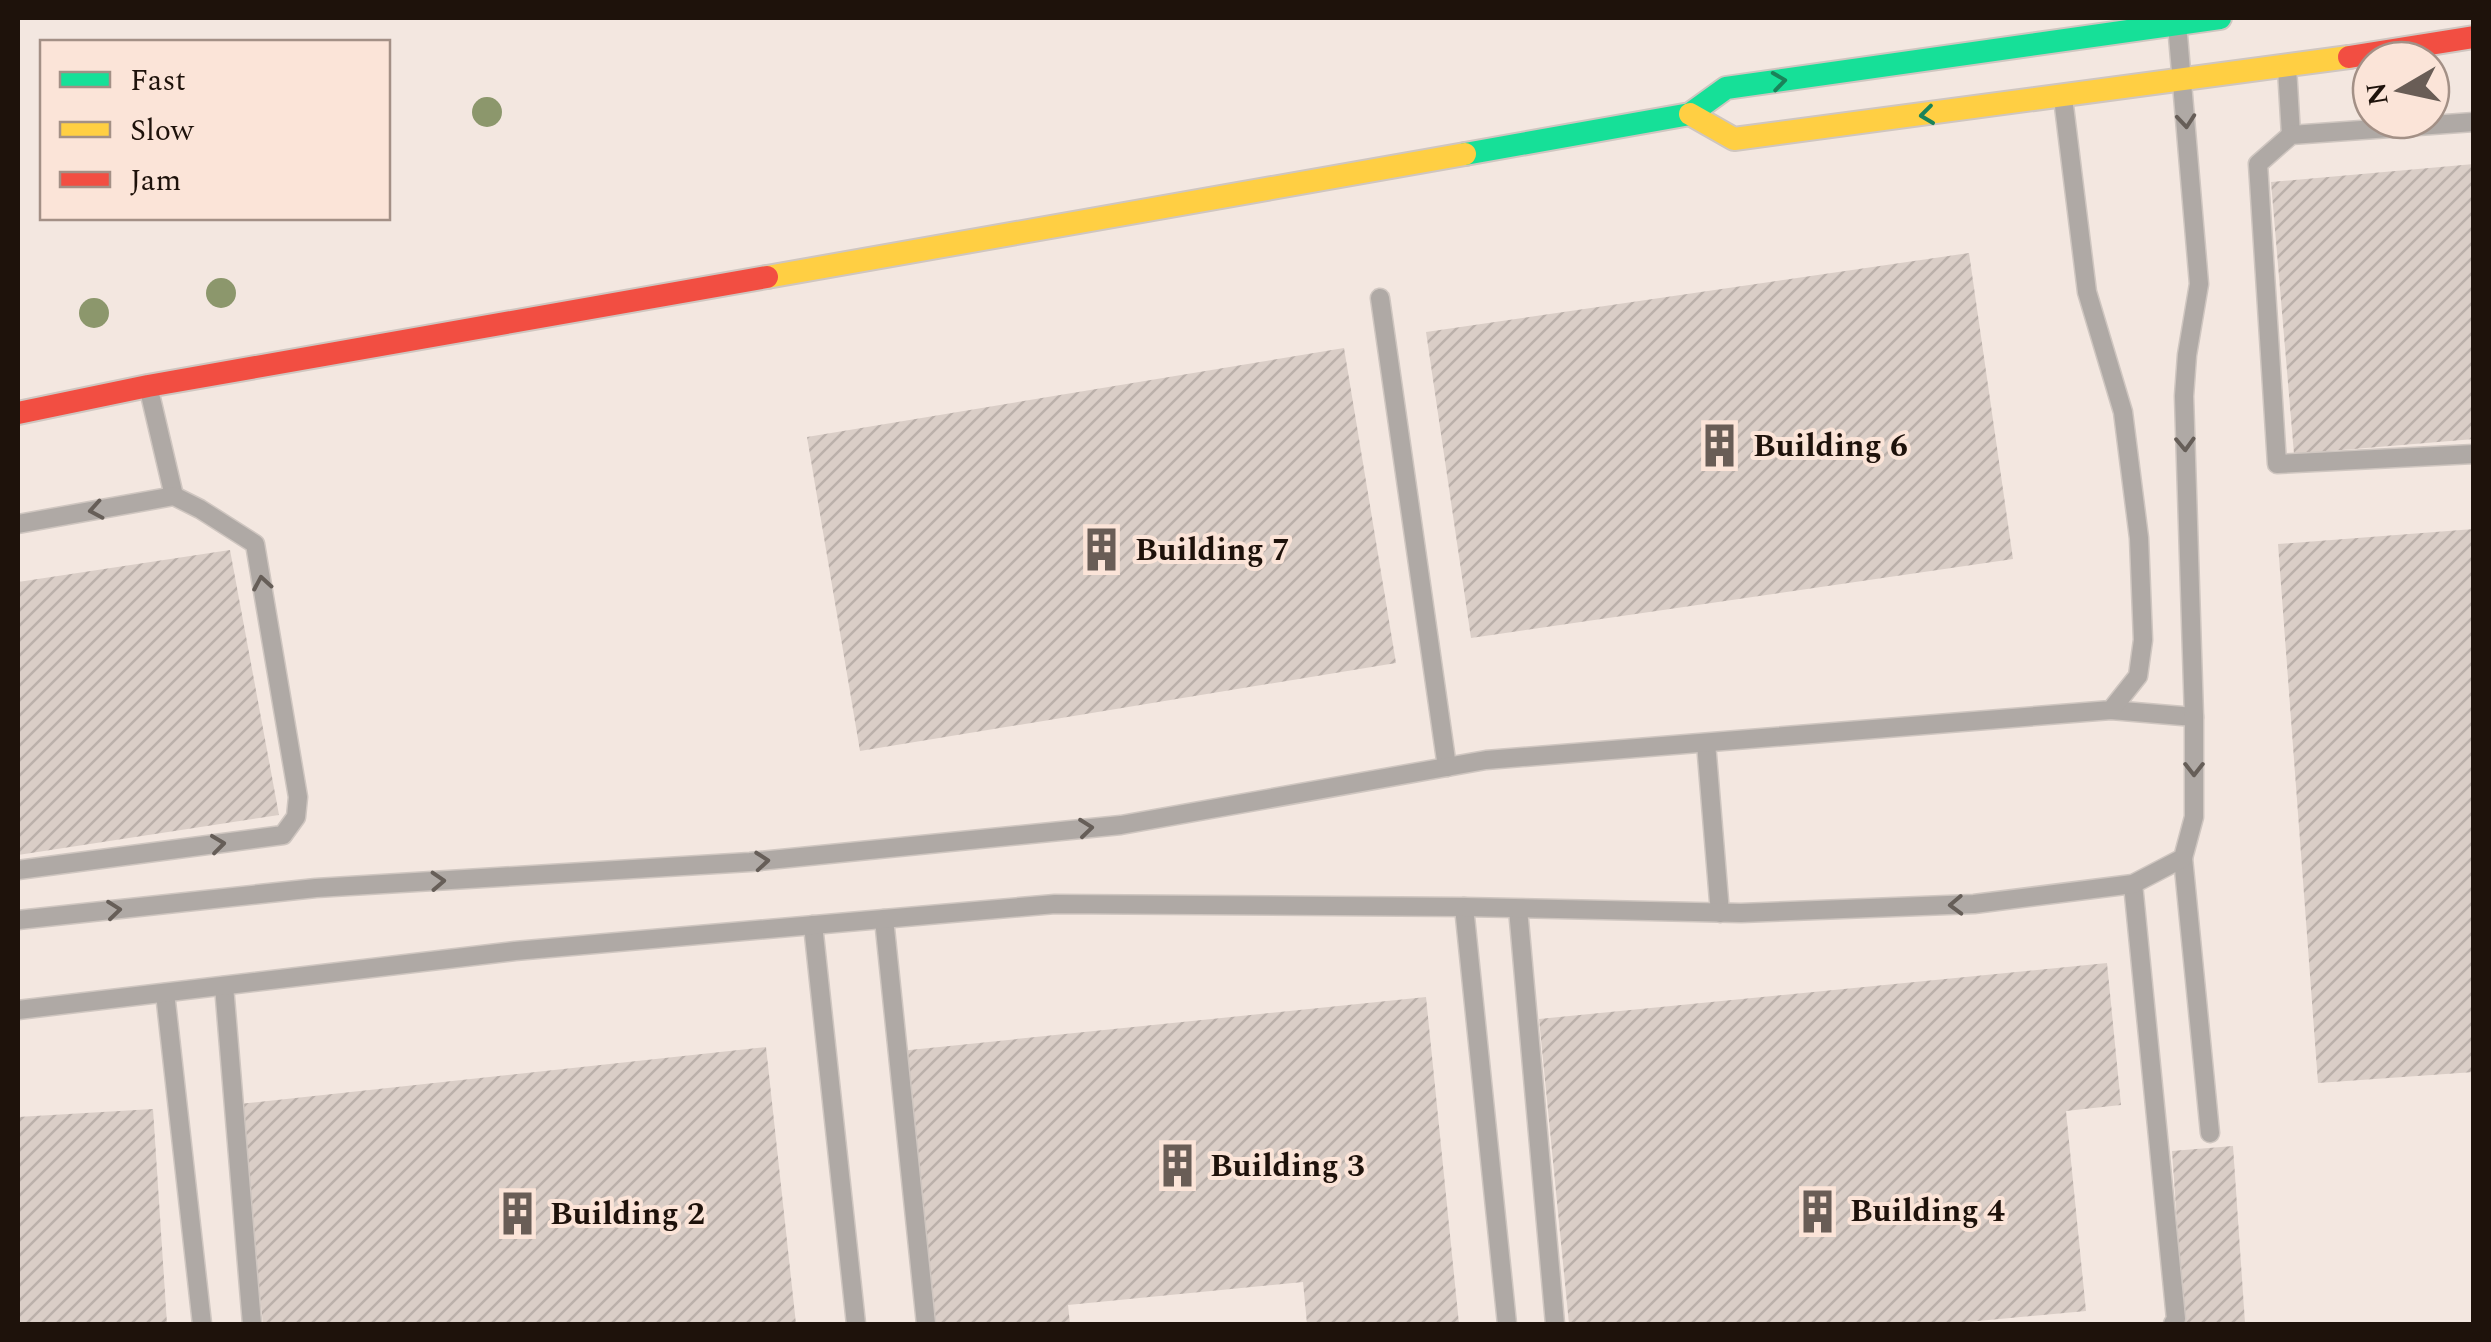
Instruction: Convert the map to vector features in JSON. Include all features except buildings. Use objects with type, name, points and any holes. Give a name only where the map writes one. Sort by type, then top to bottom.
[{"type":"street","points":[[1690,114],[1734,139],[1971,82],[2177,24],[2220,18]]},
{"type":"street","points":[[18,413],[148,386],[1690,114],[1726,88],[1971,82],[2063,98],[2474,37]]},
{"type":"lane","points":[[2177,24],[2199,284],[2184,396],[2194,816],[2183,858],[2210,1133]]},
{"type":"lane","points":[[2287,67],[2290,135]]},
{"type":"lane","points":[[2063,98],[2087,292],[2123,412],[2138,538],[2144,640],[2138,676],[2111,710]]},
{"type":"lane","points":[[2474,122],[2290,135],[2258,164],[2277,464],[2474,454]]},
{"type":"lane","points":[[1380,298],[1447,767]]},
{"type":"lane","points":[[148,386],[174,496]]},
{"type":"lane","points":[[18,524],[174,496],[255,544],[298,797],[296,818],[283,836],[18,870]]},
{"type":"lane","points":[[18,920],[316,888],[750,862],[1121,824],[1486,760],[2111,710],[2194,717]]},
{"type":"lane","points":[[1706,743],[1720,913]]},
{"type":"lane","points":[[18,1010],[515,951],[1055,904],[1720,913],[1974,904],[2134,884],[2183,858]]},
{"type":"lane","points":[[2134,884],[2176,1318],[2173,1324]]},
{"type":"lane","points":[[1464,908],[1507,1324]]},
{"type":"lane","points":[[1518,909],[1554,1324]]},
{"type":"lane","points":[[884,919],[926,1324]]},
{"type":"lane","points":[[814,925],[856,1324]]},
{"type":"lane","points":[[224,986],[252,1324]]},
{"type":"lane","points":[[165,993],[202,1324]]},
{"type":"traffic: fast","points":[[1465,154],[1690,114],[1726,88],[2220,18]]},
{"type":"traffic: slow","points":[[1690,114],[1734,139],[2349,57]]},
{"type":"traffic: slow","points":[[767,277],[1465,154]]},
{"type":"traffic: jam","points":[[2349,57],[2474,37]]},
{"type":"traffic: jam","points":[[18,413],[148,386],[767,277]]},
{"type":"place","name":"Building 6","points":[[1720,446]]},
{"type":"place","name":"Building 7","points":[[1102,550]]},
{"type":"place","name":"Building 3","points":[[1177,1166]]},
{"type":"place","name":"Building 4","points":[[1817,1211]]},
{"type":"place","name":"Building 2","points":[[517,1214]]}]
